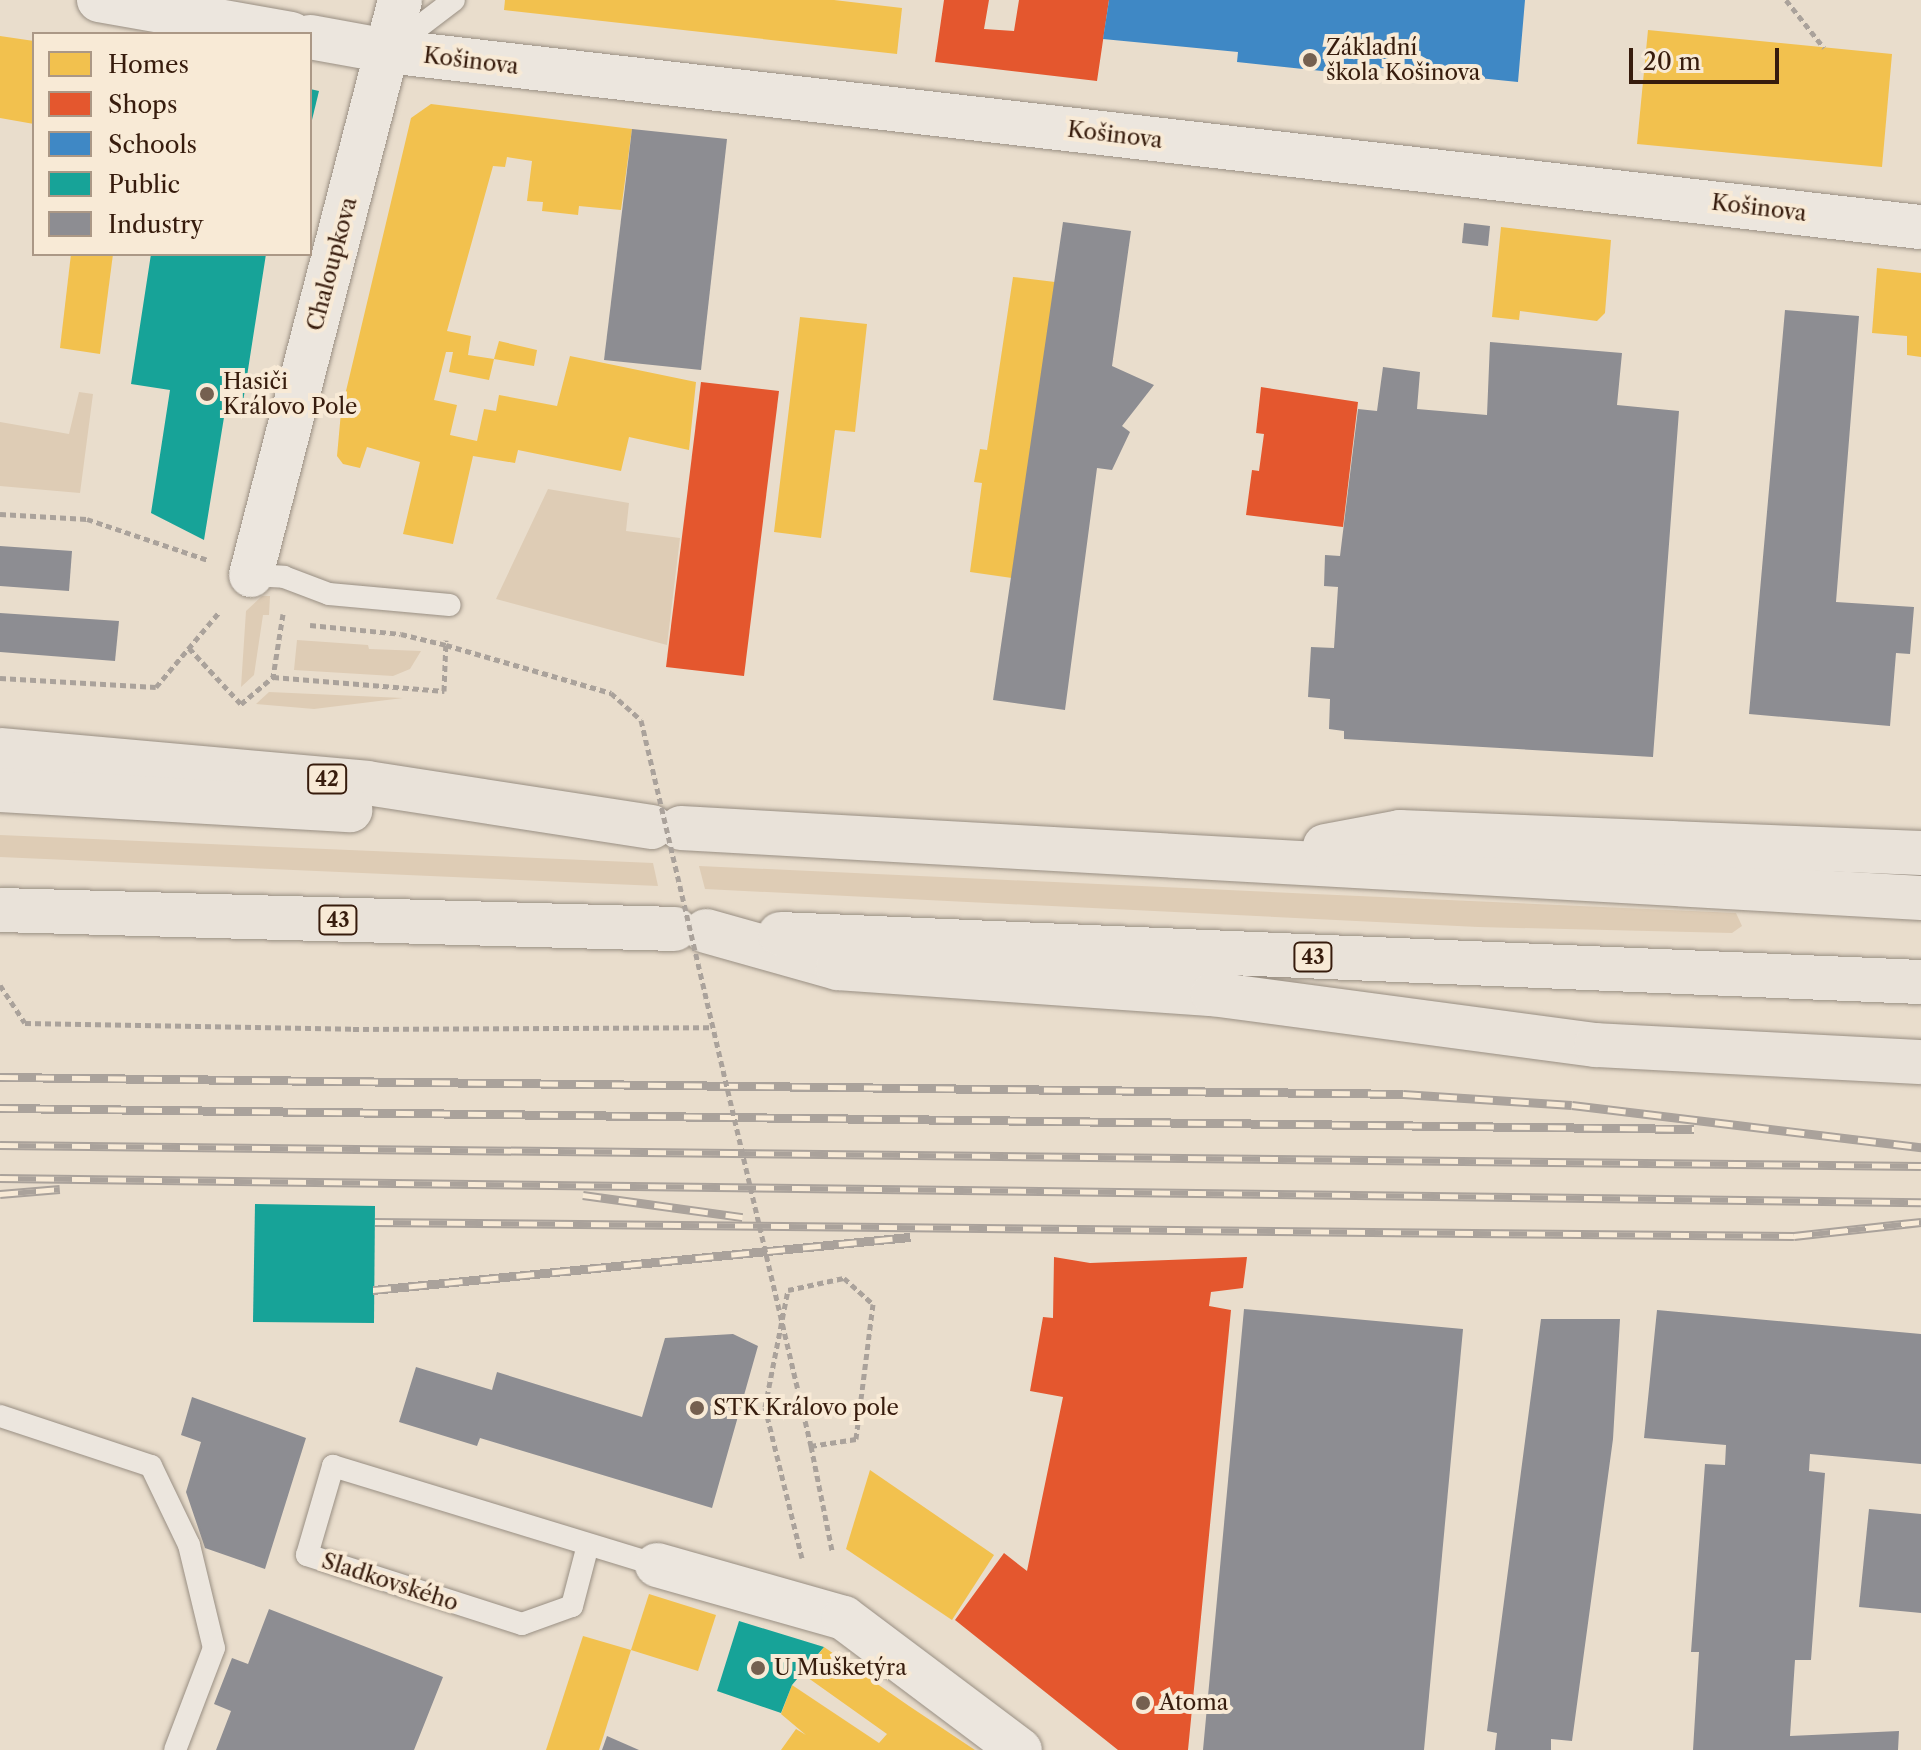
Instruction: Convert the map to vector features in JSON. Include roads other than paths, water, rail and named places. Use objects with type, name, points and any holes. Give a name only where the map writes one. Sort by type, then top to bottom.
[{"type":"highway","name":"42","points":[[0,750],[367,783],[667,828]]},
{"type":"highway","points":[[0,790],[1259,858],[1921,898]]},
{"type":"highway","points":[[1259,858],[1400,832],[1921,853]]},
{"type":"highway","name":"43","points":[[0,910],[691,930],[1921,982]]},
{"type":"highway","name":"43","points":[[691,930],[838,968],[1198,993],[1543,1040],[1921,1062]]},
{"type":"street","points":[[99,0],[185,8],[283,32]]},
{"type":"street","name":"Chaloupkova","points":[[251,575],[400,0]]},
{"type":"street","name":"Košinova","points":[[312,37],[387,51],[1921,227]]},
{"type":"street","name":"Sladkovského","points":[[657,1565],[844,1618],[1020,1750]]},
{"type":"lane","points":[[387,51],[454,0]]},
{"type":"lane","points":[[251,575],[284,577],[329,594],[449,605]]},
{"type":"lane","points":[[0,1416],[151,1466],[189,1545],[214,1648],[175,1750]]},
{"type":"lane","name":"Sladkovského","points":[[588,1545],[572,1606],[522,1624],[307,1555],[333,1466],[657,1565]]},
{"type":"railway","points":[[0,1077],[1403,1094],[1572,1105],[1921,1147]]},
{"type":"railway","points":[[0,1108],[1694,1129]]},
{"type":"railway","points":[[0,1145],[1921,1166]]},
{"type":"railway","points":[[0,1178],[1921,1202]]},
{"type":"railway","points":[[0,1194],[60,1189]]},
{"type":"railway","points":[[583,1195],[742,1217]]},
{"type":"railway","points":[[375,1222],[1794,1236],[1921,1222]]},
{"type":"railway","points":[[373,1290],[910,1237]]},
{"type":"place","name":"Základní škola Košinova","points":[[1310,60]]},
{"type":"place","name":"Hasiči Královo Pole","points":[[207,394]]},
{"type":"place","name":"STK Královo pole","points":[[697,1408]]},
{"type":"place","name":"U Mušketýra","points":[[758,1668]]},
{"type":"place","name":"Atoma","points":[[1143,1703]]}]
